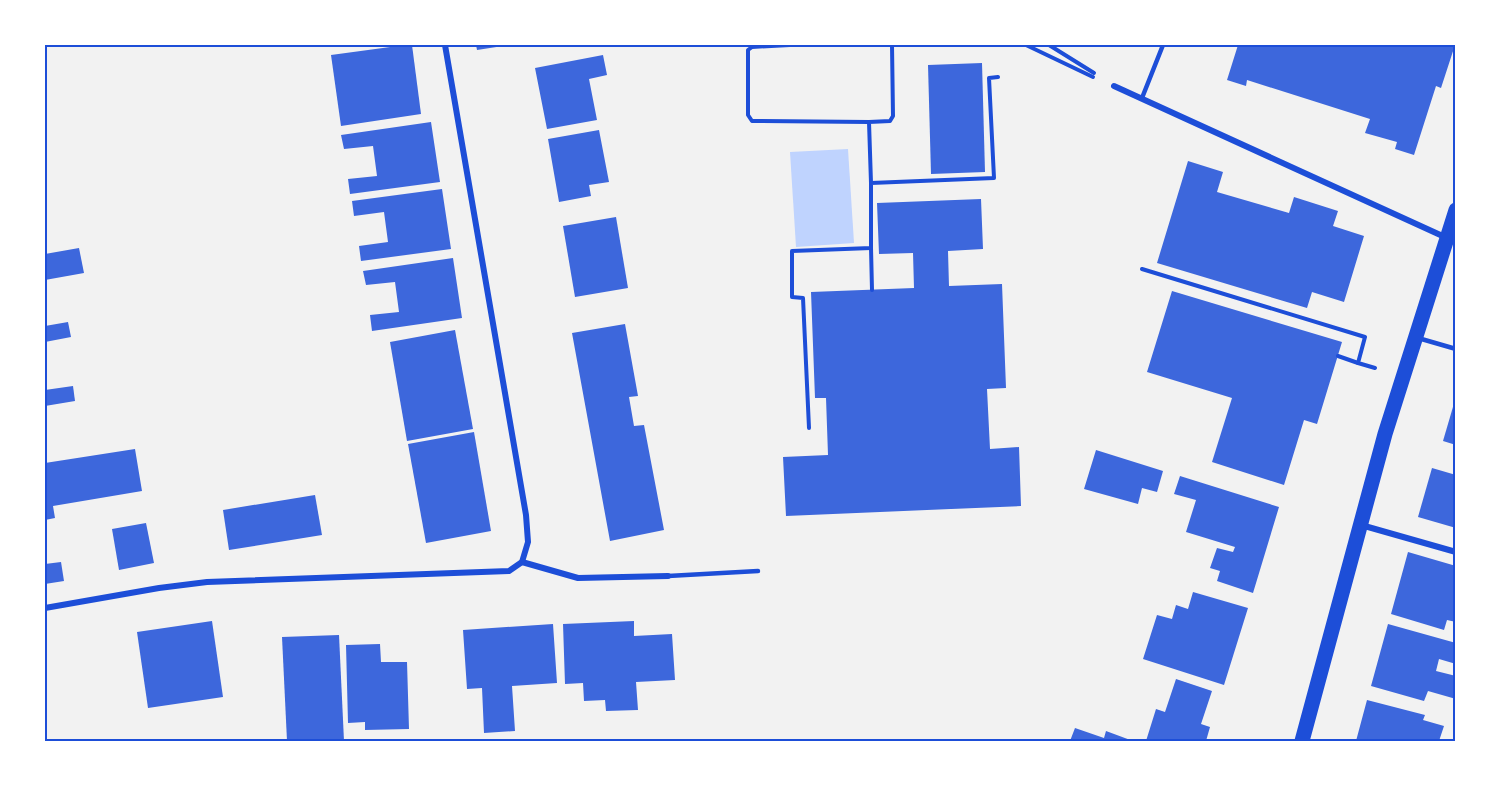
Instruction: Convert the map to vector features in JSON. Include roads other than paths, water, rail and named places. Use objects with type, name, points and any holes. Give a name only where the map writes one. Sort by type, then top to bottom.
[{"type":"main road","points":[[1302,741],[1384,434],[1455,216]]},
{"type":"street","points":[[45,608],[207,582],[509,572],[522,562],[528,542],[526,515],[445,45]]},
{"type":"street","points":[[1114,86],[1447,238]]},
{"type":"street","points":[[1360,525],[1456,552]]},
{"type":"street","points":[[522,562],[578,578],[668,576]]},
{"type":"lane","points":[[1142,98],[1163,45]]},
{"type":"lane","points":[[1415,337],[1456,349]]},
{"type":"lane","points":[[668,576],[758,571]]},
{"type":"water","points":[[848,149],[854,243],[796,247],[790,152]]}]
